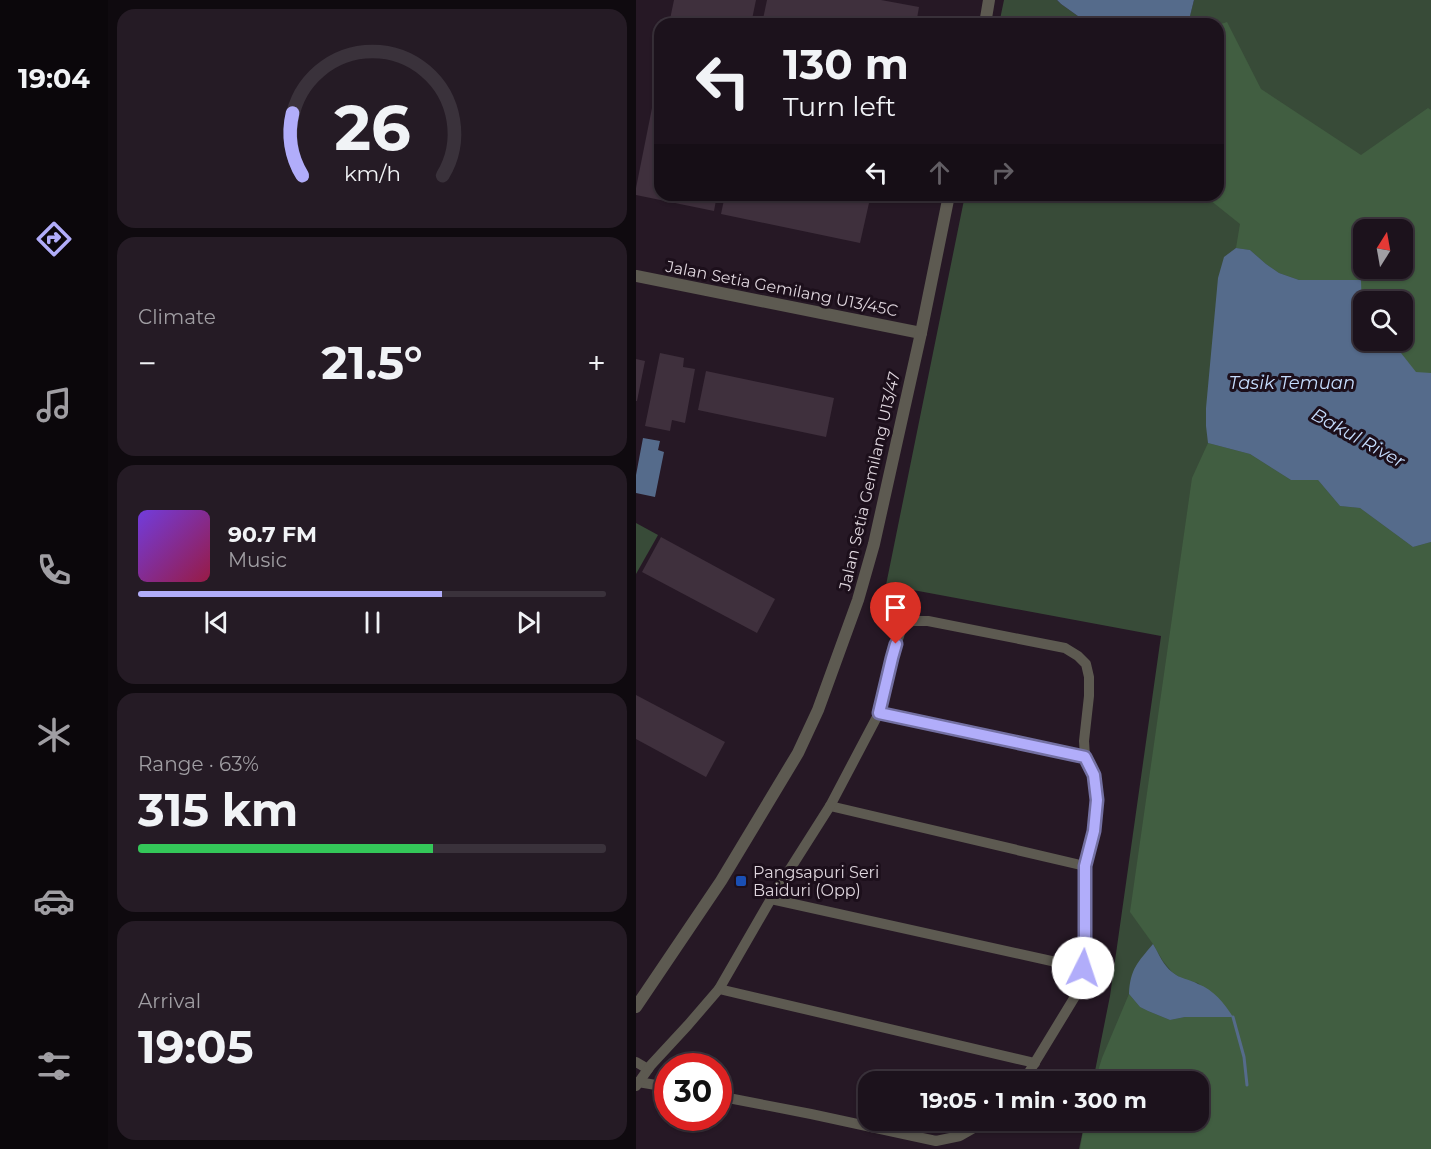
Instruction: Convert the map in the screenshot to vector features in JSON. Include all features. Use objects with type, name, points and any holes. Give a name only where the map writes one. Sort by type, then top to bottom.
[{"type":"street","points":[[985,18],[989,0]]},
{"type":"street","name":"Jalan Setia Gemilang U13/47","points":[[636,1007],[721,881],[798,753],[818,710],[844,639],[874,544],[948,201]]},
{"type":"street","name":"Jalan Setia Gemilang U13/45C","points":[[636,276],[921,333]]},
{"type":"street","points":[[654,1086],[637,1084],[719,989],[771,899],[830,806],[879,713],[901,630],[912,621],[928,621],[1065,648],[1086,664],[1089,696],[1084,741],[1085,757],[1094,775],[1097,800],[1094,831],[1085,866],[1085,957],[1079,990],[1030,1071]]},
{"type":"street","points":[[879,713],[1085,757]]},
{"type":"street","points":[[830,806],[1085,866]]},
{"type":"street","points":[[771,899],[1083,968]]},
{"type":"street","points":[[719,989],[1035,1063]]},
{"type":"street","points":[[636,1062],[648,1069]]},
{"type":"street","points":[[732,1099],[858,1124]]},
{"type":"street","points":[[890,1131],[936,1141],[960,1136],[969,1131]]},
{"type":"green space","points":[[1004,0],[1057,0],[1081,18],[1000,18]]},
{"type":"green space","points":[[1194,0],[1431,0],[1431,1149],[1079,1149],[1083,1131],[1209,1131],[1209,1071],[1095,1071],[1110,996],[1161,636],[886,585],[964,201],[1224,201],[1224,18],[1189,18]]},
{"type":"green space","points":[[1227,22],[1261,89],[1361,155],[1428,108],[1431,110],[1431,373],[1416,373],[1396,351],[1413,351],[1413,291],[1361,291],[1361,280],[1299,280],[1279,273],[1250,250],[1236,248],[1240,224],[1211,201],[1224,201],[1224,23]]},
{"type":"green space","points":[[1208,443],[1250,454],[1291,480],[1318,480],[1340,506],[1360,508],[1413,547],[1431,542],[1431,1149],[1080,1149],[1083,1131],[1209,1131],[1209,1071],[1098,1071],[1129,994],[1140,1007],[1170,1020],[1185,1017],[1232,1017],[1198,983],[1182,979],[1172,972],[1130,912],[1192,478]]},
{"type":"green space","points":[[636,523],[658,535],[636,574]]},
{"type":"water","points":[[1057,0],[1194,0],[1190,18],[1081,18]]},
{"type":"water","name":"Tasik Temuan","points":[[1236,248],[1250,250],[1279,273],[1299,280],[1361,280],[1362,291],[1353,291],[1353,351],[1397,351],[1401,353],[1416,372],[1431,373],[1431,542],[1413,547],[1360,508],[1340,506],[1318,480],[1291,480],[1250,454],[1208,443],[1206,408],[1218,278],[1224,257]]},
{"type":"water","points":[[643,438],[660,441],[658,450],[664,452],[655,497],[636,493],[636,475]]},
{"type":"water","points":[[1153,944],[1169,969],[1178,976],[1195,982],[1214,993],[1233,1017],[1185,1017],[1170,1020],[1140,1007],[1129,994],[1131,978],[1139,961]]},
{"type":"building","points":[[674,0],[756,0],[752,18],[670,18]]},
{"type":"building","points":[[767,0],[881,0],[919,7],[917,18],[763,18]]},
{"type":"building","points":[[654,98],[654,199],[636,195]]},
{"type":"building","points":[[665,201],[716,201],[714,211]]},
{"type":"building","points":[[724,201],[860,201],[869,203],[860,243],[721,214]]},
{"type":"building","points":[[660,353],[684,358],[683,367],[695,369],[685,423],[672,420],[670,431],[645,426]]},
{"type":"building","points":[[636,359],[645,361],[637,401],[636,401]]},
{"type":"building","points":[[706,371],[834,398],[826,437],[698,410]]},
{"type":"building","points":[[661,537],[775,599],[757,633],[642,572]]},
{"type":"building","points":[[636,695],[725,742],[706,777],[636,739]]},
{"type":"waterway","points":[[1233,1017],[1244,1057],[1247,1085]]},
{"type":"place","name":"Pangsapuri Seri Baiduri (Opp)","points":[[741,881]]},
{"type":"route","points":[[896,644],[879,713],[1085,757],[1094,775],[1097,800],[1094,831],[1085,866],[1083,968]]},
{"type":"water label","name":"Bakul River","points":[[1358,438]]}]
